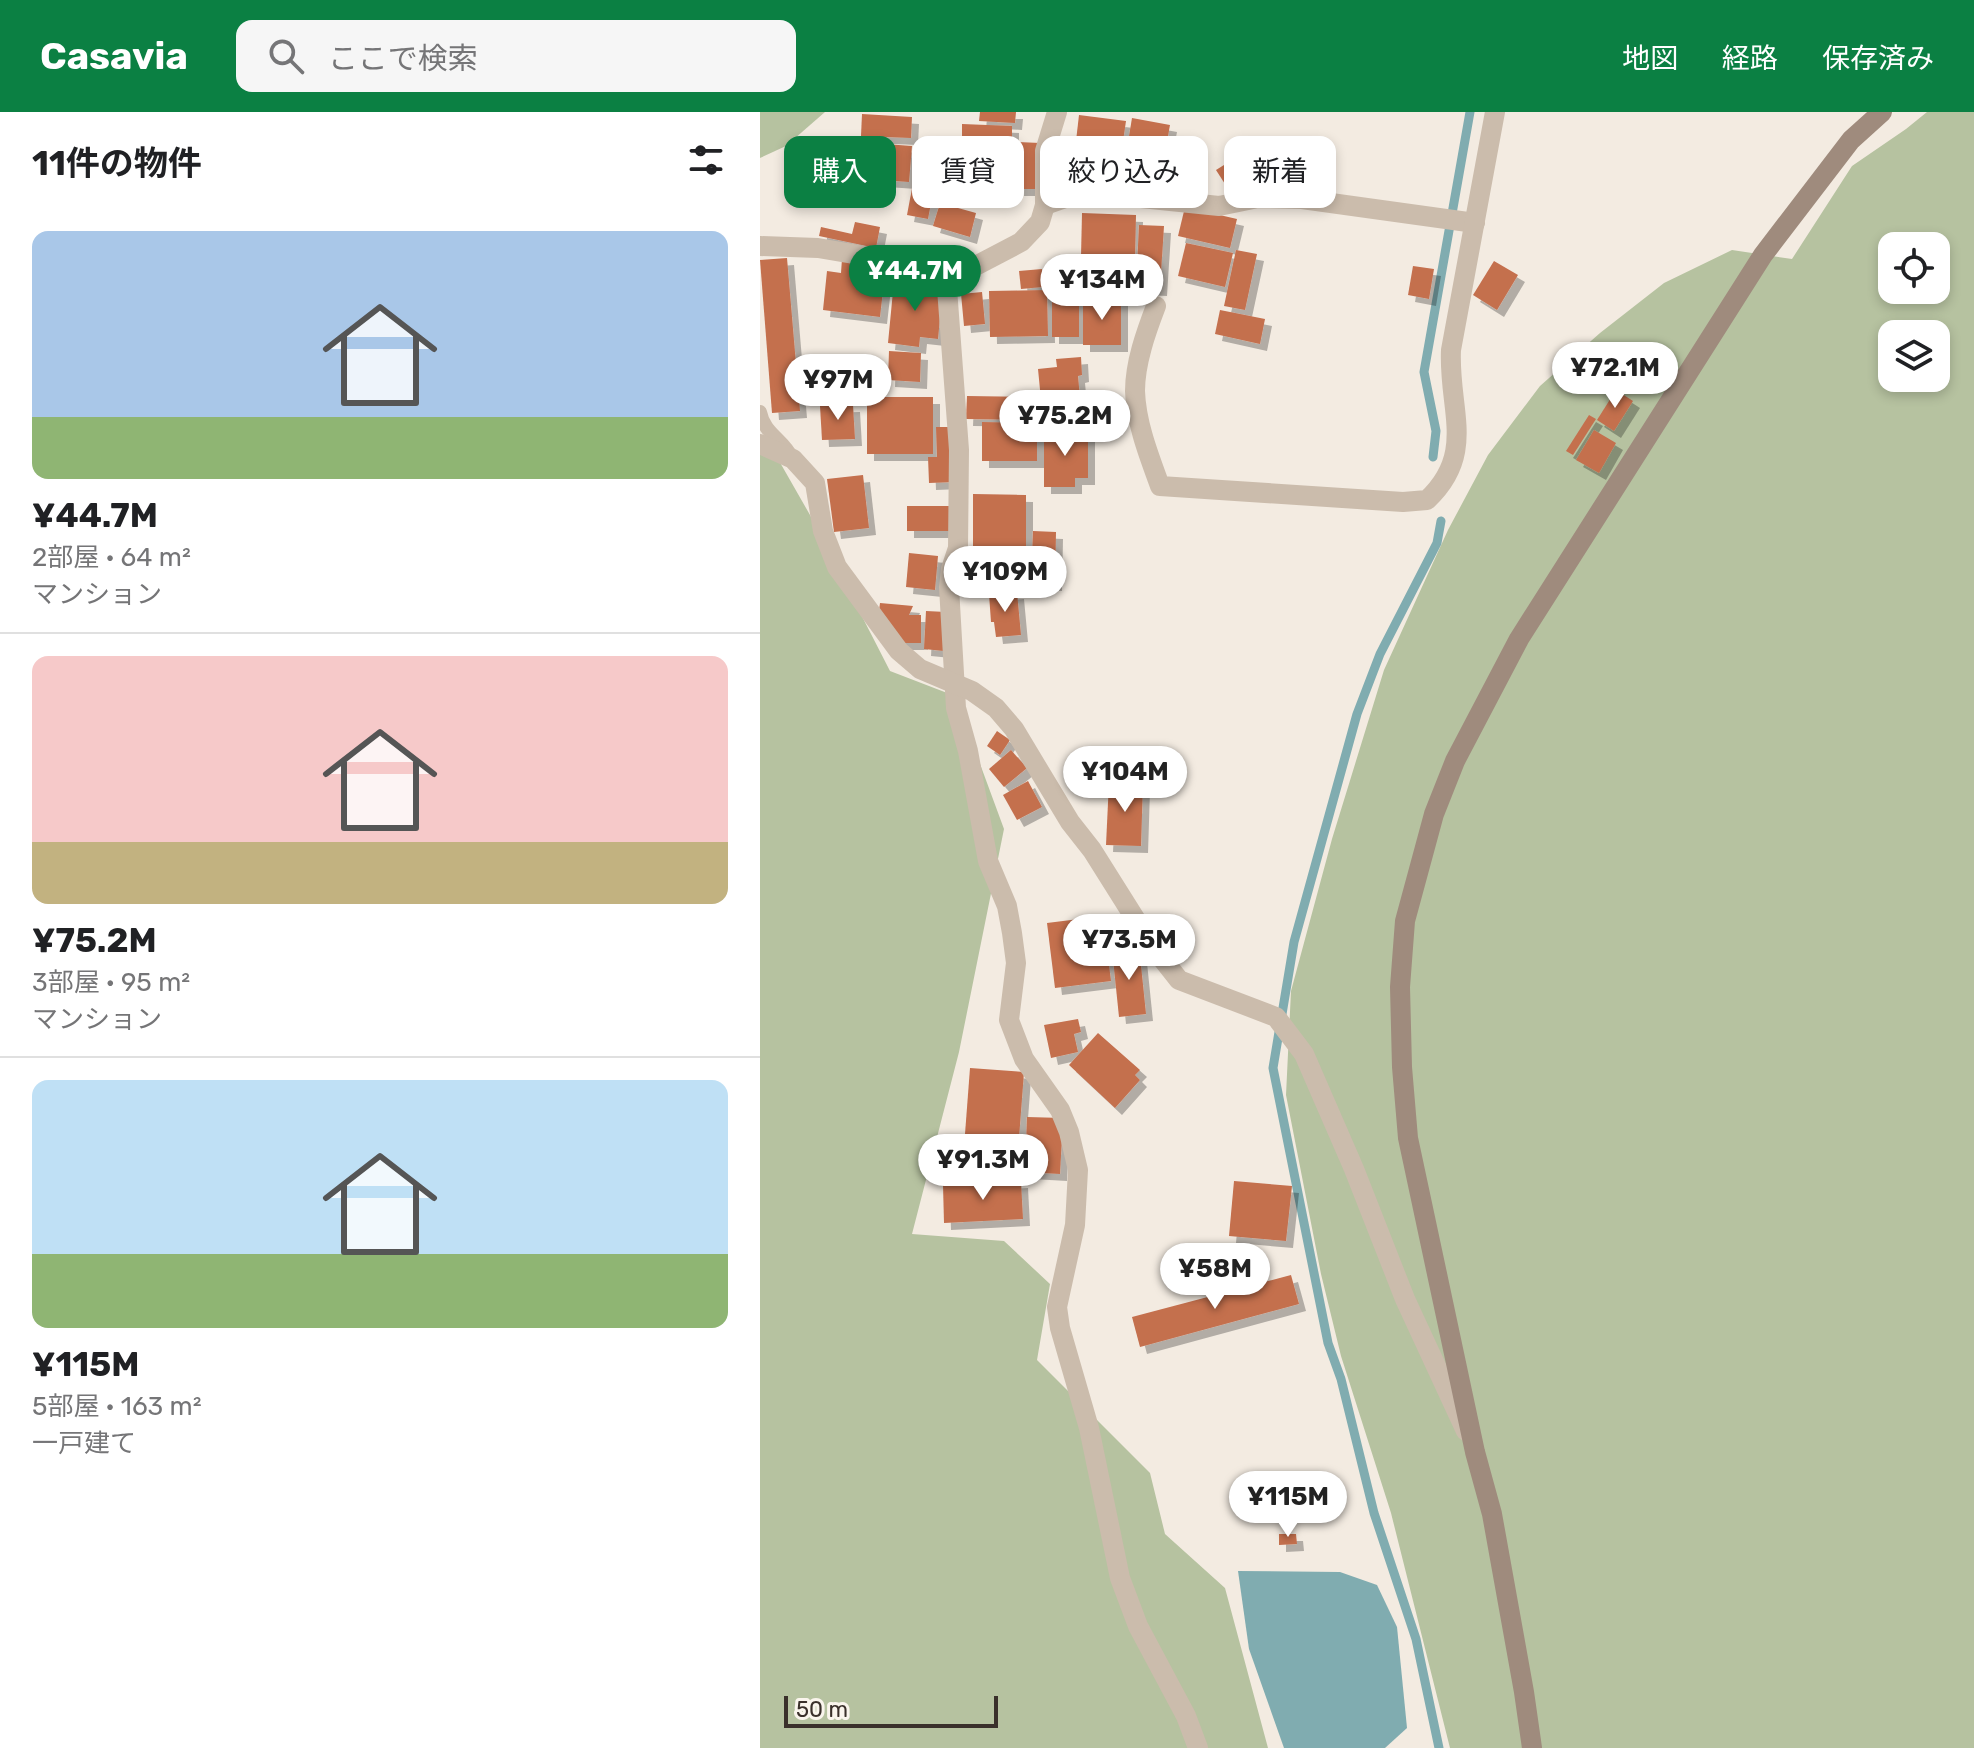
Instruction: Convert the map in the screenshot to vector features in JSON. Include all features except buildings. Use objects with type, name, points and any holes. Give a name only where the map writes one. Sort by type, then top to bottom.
[{"type":"street","points":[[1050,136],[1057,112]]},
{"type":"street","points":[[1156,306],[1142,348],[1135,390],[1143,438],[1160,486],[1403,502],[1427,500],[1450,474],[1456,452],[1457,433],[1449,378],[1451,350],[1495,112]]},
{"type":"street","points":[[1532,1748],[1492,1514],[1475,1452],[1408,1138],[1400,987],[1405,921],[1434,814],[1455,761],[1519,639],[1763,255],[1851,140],[1882,112]]},
{"type":"street","points":[[1208,205],[1219,206],[1258,198],[1302,199],[1475,223]]},
{"type":"street","points":[[760,246],[818,248],[918,265],[946,275],[964,272],[1021,242],[1040,222],[1044,208]]},
{"type":"street","points":[[946,275],[959,450],[958,548],[949,587],[956,708],[968,751],[988,861],[1007,906],[1012,933],[1016,963],[1009,1020],[1024,1059],[1060,1110],[1078,1170],[1075,1225],[1057,1307],[1060,1328],[1089,1428],[1120,1578],[1138,1626],[1186,1716],[1198,1748]]},
{"type":"street","points":[[760,444],[793,459],[815,483],[823,531],[837,567],[899,651],[920,669],[972,691],[996,708],[1014,729],[1070,822],[1092,850],[1153,947],[1179,980],[1276,1017],[1304,1054],[1405,1299],[1475,1452]]},
{"type":"lane","points":[[760,412],[762,423],[770,434],[787,446],[793,459]]},
{"type":"green space","points":[[760,112],[825,112],[797,136],[784,136],[784,147],[760,158]]},
{"type":"green space","points":[[1927,112],[1974,112],[1974,1748],[1450,1748],[1391,1513],[1341,1356],[1321,1274],[1286,1095],[1291,991],[1332,839],[1384,670],[1448,530],[1488,455],[1540,386],[1600,333],[1664,283],[1732,250],[1792,259],[1852,166]]},
{"type":"green space","points":[[760,445],[770,445],[810,515],[890,671],[955,696],[1004,829],[959,1052],[912,1234],[1004,1241],[1050,1284],[1037,1360],[1150,1473],[1165,1534],[1225,1588],[1268,1748],[760,1748]]},
{"type":"water","points":[[1238,1571],[1340,1572],[1377,1585],[1397,1627],[1407,1728],[1385,1748],[1284,1748],[1249,1649]]},
{"type":"waterway","points":[[1433,457],[1436,431],[1424,372],[1470,112]]},
{"type":"waterway","points":[[1439,1748],[1416,1639],[1374,1513],[1341,1379],[1328,1343],[1273,1068],[1294,942],[1357,714],[1380,654],[1437,543],[1441,521]]}]
